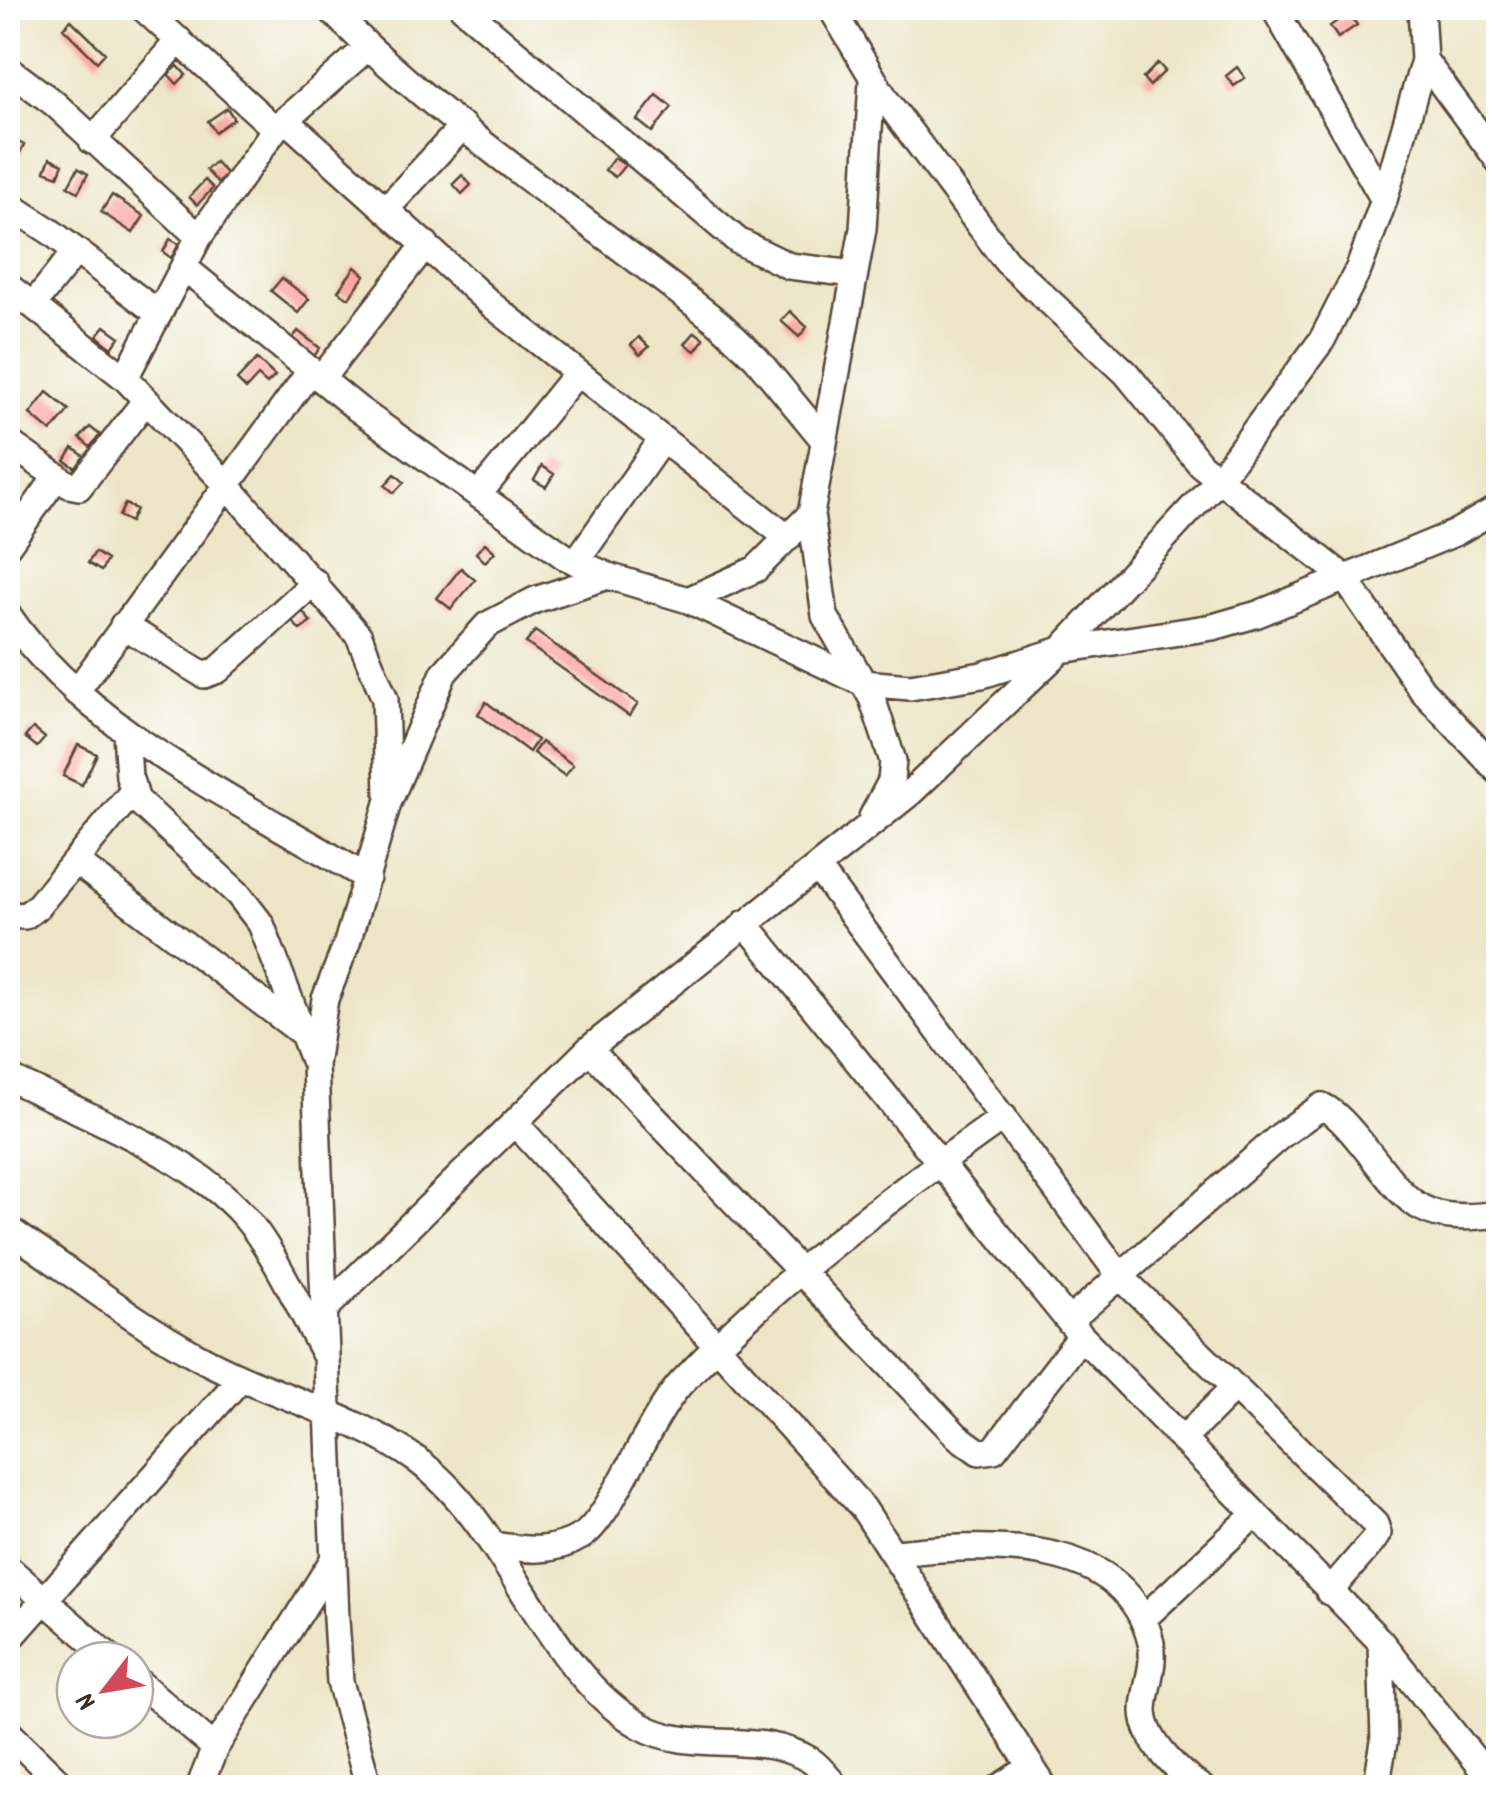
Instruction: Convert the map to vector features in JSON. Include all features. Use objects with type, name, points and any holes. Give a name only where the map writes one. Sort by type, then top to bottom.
[{"type":"street","points":[[144,8],[577,373],[788,538]]},
{"type":"street","points":[[329,8],[368,48],[463,126],[720,324],[756,358],[822,438]]},
{"type":"street","points":[[463,8],[738,242],[788,266],[854,274]]},
{"type":"street","points":[[831,8],[872,80],[1006,261],[1126,373],[1180,442],[1218,480],[1344,577],[1422,690],[1498,772]]},
{"type":"street","points":[[1274,8],[1384,200]]},
{"type":"street","points":[[326,1308],[589,1049],[866,830],[1061,650],[1218,480],[1322,340],[1359,268],[1384,200],[1424,60],[1421,8]]},
{"type":"street","points":[[92,140],[179,40]]},
{"type":"street","points":[[126,378],[186,269],[199,236],[280,125],[368,48]]},
{"type":"street","points":[[1424,60],[1498,160]]},
{"type":"street","points":[[8,69],[54,104],[199,236]]},
{"type":"street","points":[[866,830],[891,781],[893,761],[863,683],[825,616],[812,514],[822,438],[863,229],[872,80]]},
{"type":"street","points":[[386,209],[463,126]]},
{"type":"street","points":[[8,204],[159,314]]},
{"type":"street","points":[[76,692],[226,484],[426,244]]},
{"type":"street","points":[[76,251],[16,297],[126,378],[315,582],[359,636],[375,666],[385,699],[388,803]]},
{"type":"street","points":[[186,269],[316,374],[576,562],[688,600],[863,683],[910,688],[982,676],[1061,650],[1213,627],[1258,614],[1455,533],[1498,508]]},
{"type":"street","points":[[478,494],[577,373]]},
{"type":"street","points":[[8,442],[73,488],[83,484],[146,400]]},
{"type":"street","points":[[576,562],[662,441]]},
{"type":"street","points":[[8,545],[57,476]]},
{"type":"street","points":[[688,600],[756,569],[812,514]]},
{"type":"street","points":[[369,1788],[340,1682],[315,1065],[325,1000],[388,803],[444,673],[487,625],[608,576]]},
{"type":"street","points":[[123,625],[204,674],[218,670],[315,582]]},
{"type":"street","points":[[11,628],[76,692],[126,732],[367,878]]},
{"type":"street","points":[[126,732],[134,790],[150,816],[238,894],[261,924],[315,1065]]},
{"type":"street","points":[[9,915],[25,916],[37,907],[134,790]]},
{"type":"street","points":[[75,862],[304,1034]]},
{"type":"street","points":[[817,867],[1120,1276],[1375,1524],[1378,1534],[1328,1592]]},
{"type":"street","points":[[745,922],[1075,1328],[1328,1592],[1381,1642],[1498,1788]]},
{"type":"street","points":[[589,1049],[957,1436],[978,1452],[994,1450],[1075,1328],[1120,1276],[1280,1136],[1322,1106],[1347,1126],[1414,1206],[1438,1217],[1498,1214]]},
{"type":"street","points":[[8,1076],[188,1166],[220,1190],[247,1218],[328,1359]]},
{"type":"street","points":[[494,1545],[544,1552],[584,1535],[605,1508],[657,1411],[715,1348],[802,1270],[1004,1116]]},
{"type":"street","points":[[517,1124],[715,1348],[810,1446],[896,1553],[1038,1777],[999,1788]]},
{"type":"street","points":[[8,1229],[195,1356],[330,1414],[416,1460],[464,1502],[566,1653],[606,1699],[641,1727],[686,1740],[767,1744],[812,1760],[836,1788]]},
{"type":"street","points":[[8,1642],[241,1378]]},
{"type":"street","points":[[1182,1440],[1234,1388]]},
{"type":"street","points":[[1143,1619],[1254,1515]]},
{"type":"street","points":[[896,1553],[996,1547],[1046,1554],[1115,1580],[1143,1619],[1152,1646],[1144,1714],[1154,1741],[1185,1777],[1202,1788]]},
{"type":"street","points":[[199,1788],[215,1748],[334,1558]]},
{"type":"street","points":[[8,1568],[91,1640]]},
{"type":"street","points":[[1376,1788],[1384,1742],[1381,1642]]},
{"type":"street","points":[[155,1696],[215,1748]]},
{"type":"street","points":[[8,1732],[65,1788]]},
{"type":"building","points":[[1349,13],[1357,25],[1338,38],[1330,26]]},
{"type":"building","points":[[71,20],[105,53],[97,62],[63,28]]},
{"type":"building","points":[[1158,63],[1165,71],[1150,86],[1143,78]]},
{"type":"building","points":[[178,66],[186,75],[177,84],[168,74]]},
{"type":"building","points":[[1237,67],[1245,78],[1234,86],[1226,76]]},
{"type":"building","points":[[657,95],[672,107],[652,132],[637,120]]},
{"type":"building","points":[[227,108],[234,119],[215,132],[208,121]]},
{"type":"building","points":[[8,137],[24,145],[16,160],[8,155]]},
{"type":"building","points":[[50,158],[63,164],[58,176],[45,171]]},
{"type":"building","points":[[614,158],[625,165],[615,177],[605,170]]},
{"type":"building","points":[[215,162],[227,174],[218,183],[206,170]]},
{"type":"building","points":[[78,168],[88,174],[78,192],[68,186]]},
{"type":"building","points":[[462,175],[471,185],[462,194],[453,184]]},
{"type":"building","points":[[205,180],[213,188],[197,205],[189,197]]},
{"type":"building","points":[[112,195],[144,216],[133,233],[101,212]]},
{"type":"building","points":[[170,239],[179,244],[171,258],[163,252]]},
{"type":"building","points":[[355,267],[365,275],[349,298],[338,291]]},
{"type":"building","points":[[282,278],[309,299],[298,313],[271,291]]},
{"type":"building","points":[[790,311],[807,327],[799,337],[781,321]]},
{"type":"building","points":[[105,326],[120,337],[112,348],[97,336]]},
{"type":"building","points":[[298,331],[320,348],[314,356],[292,339]]},
{"type":"building","points":[[695,332],[704,339],[695,351],[685,344]]},
{"type":"building","points":[[639,337],[649,347],[640,355],[631,345]]},
{"type":"building","points":[[257,359],[275,376],[267,384],[258,376],[246,389],[237,380]]},
{"type":"building","points":[[47,392],[69,410],[51,432],[30,414]]},
{"type":"building","points":[[90,427],[100,435],[90,447],[80,438]]},
{"type":"building","points":[[73,448],[84,456],[76,468],[65,461]]},
{"type":"building","points":[[542,466],[554,474],[546,487],[534,480]]},
{"type":"building","points":[[395,474],[404,482],[394,493],[385,485]]},
{"type":"building","points":[[125,504],[136,509],[130,522],[119,516]]},
{"type":"building","points":[[485,543],[495,552],[485,562],[476,553]]},
{"type":"building","points":[[95,552],[107,560],[101,571],[88,563]]},
{"type":"building","points":[[461,568],[475,580],[451,609],[437,598]]},
{"type":"building","points":[[302,611],[311,622],[300,630],[291,620]]},
{"type":"building","points":[[535,631],[638,704],[629,716],[526,643]]},
{"type":"building","points":[[486,702],[537,740],[529,752],[478,714]]},
{"type":"building","points":[[33,728],[45,738],[37,747],[25,737]]},
{"type":"building","points":[[541,742],[573,765],[565,776],[533,753]]},
{"type":"building","points":[[78,745],[97,754],[82,785],[63,776]]}]
